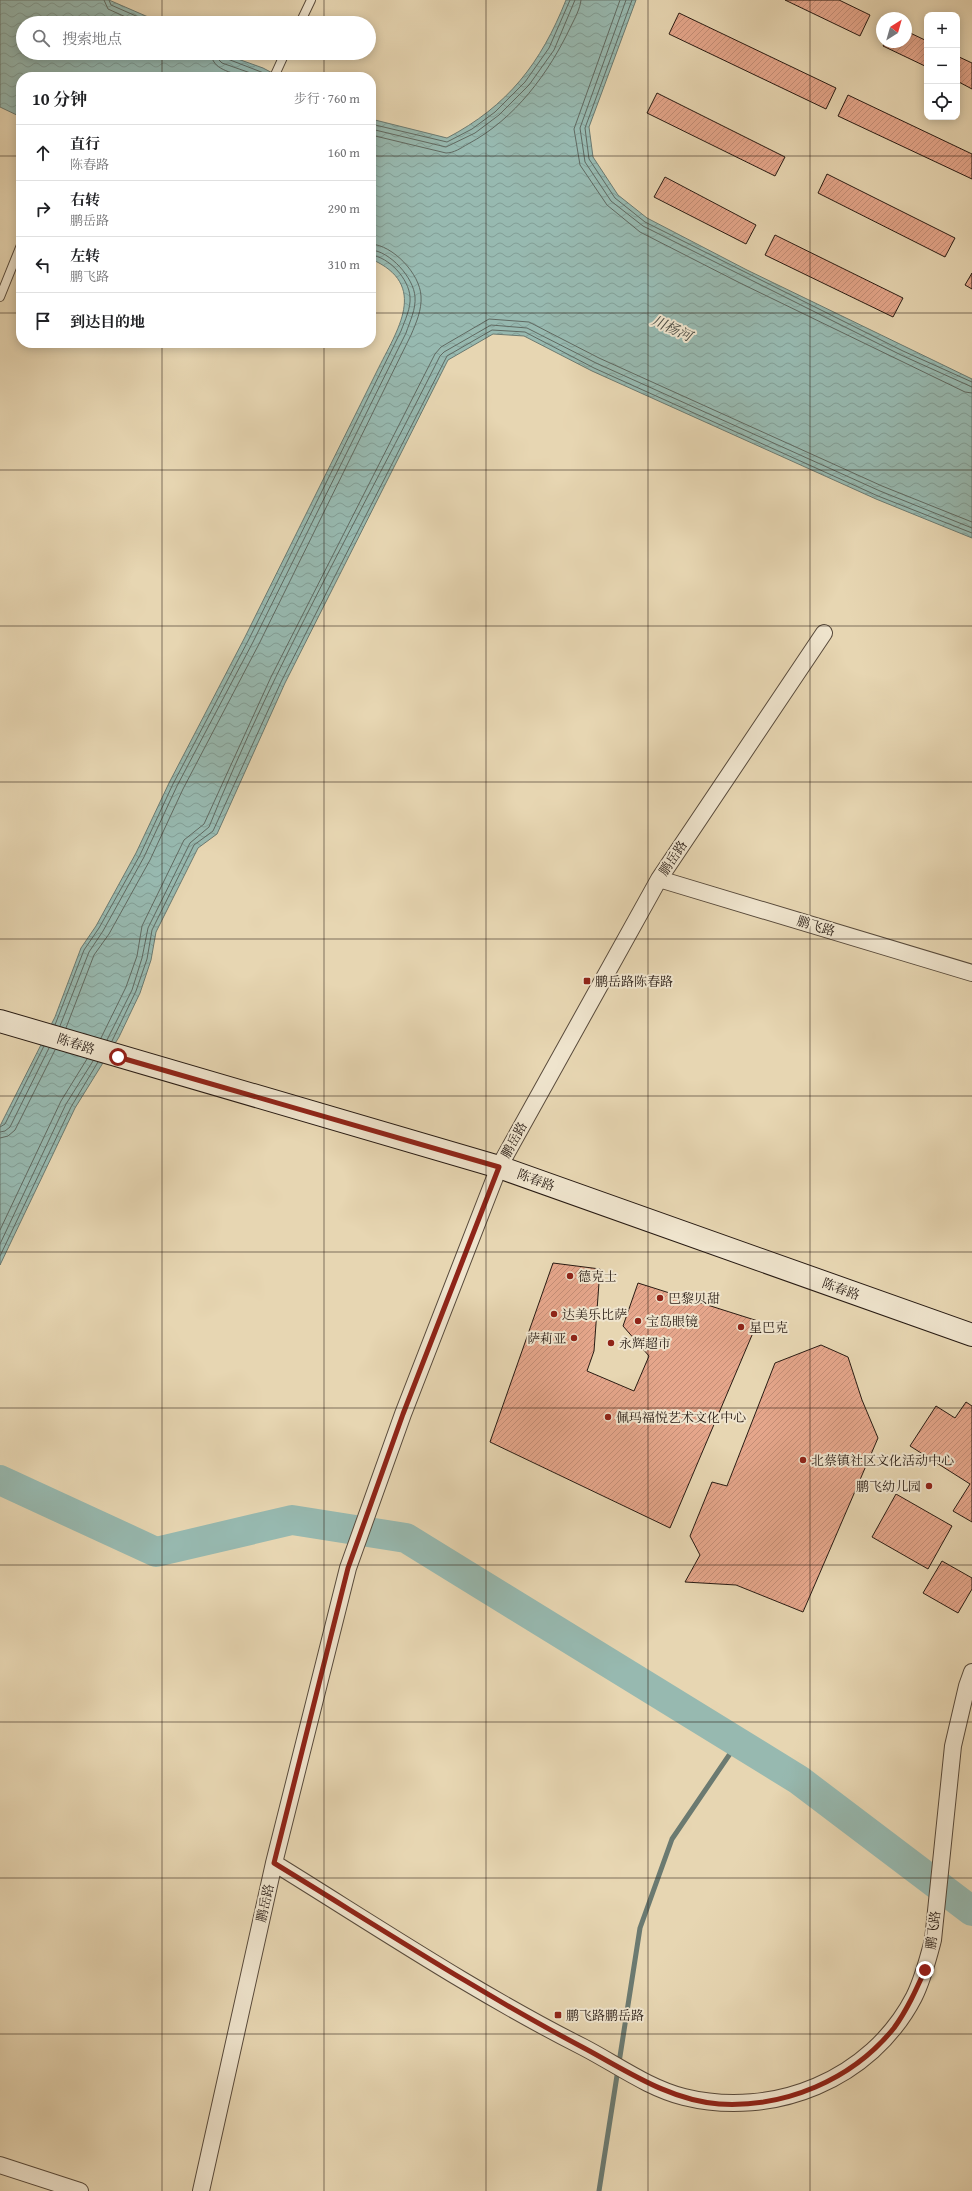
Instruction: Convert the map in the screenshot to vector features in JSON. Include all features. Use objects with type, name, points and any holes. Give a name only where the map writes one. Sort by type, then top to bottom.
[{"type":"street","name":"鹏岳路","points":[[201,2191],[274,1863],[348,1568],[384,1467],[499,1167],[659,879],[824,633]]},
{"type":"street","name":"鹏飞路","points":[[659,879],[972,973]]},
{"type":"street","name":"陈春路","points":[[0,1021],[25,1027],[118,1057],[499,1167],[972,1335]]},
{"type":"street","name":"鹏飞路","points":[[274,1863],[516,2012],[649,2084],[682,2097],[718,2104],[756,2103],[801,2094],[836,2078],[868,2055],[894,2028],[913,1998],[925,1970],[933,1940],[953,1746],[967,1686],[972,1672]]},
{"type":"street","points":[[0,2165],[80,2191]]},
{"type":"lane","points":[[303,16],[311,0]]},
{"type":"lane","points":[[276,72],[282,60]]},
{"type":"lane","points":[[0,297],[16,257]]},
{"type":"water","points":[[0,0],[109,0],[146,16],[16,16],[16,60],[241,60],[271,72],[16,72],[16,115],[0,107]]},
{"type":"water","name":"川杨河","points":[[566,0],[636,0],[589,127],[593,157],[618,195],[647,218],[747,270],[972,379],[972,538],[876,499],[592,371],[524,336],[493,334],[448,360],[285,683],[217,834],[198,848],[156,932],[151,960],[140,993],[119,1037],[75,1108],[0,1265],[0,1126],[55,1017],[81,948],[96,926],[136,853],[169,783],[245,637],[393,340],[404,309],[404,295],[400,282],[389,270],[376,262],[376,120],[447,138],[488,112],[505,97],[520,81],[533,63],[556,23]]},
{"type":"building","points":[[785,0],[839,0],[870,15],[860,36]]},
{"type":"building","points":[[679,13],[836,88],[826,109],[669,34]]},
{"type":"building","points":[[912,34],[924,40],[924,66],[887,48],[912,48]]},
{"type":"building","points":[[960,57],[972,63],[972,89],[960,83]]},
{"type":"building","points":[[657,93],[785,157],[775,176],[647,113]]},
{"type":"building","points":[[848,95],[972,154],[972,179],[838,116]]},
{"type":"building","points":[[827,174],[955,238],[945,257],[818,193]]},
{"type":"building","points":[[665,177],[756,225],[746,244],[654,197]]},
{"type":"building","points":[[775,235],[903,298],[893,317],[765,255]]},
{"type":"building","points":[[972,273],[972,289],[965,285]]},
{"type":"building","name":"佩玛福悦艺术文化中心","points":[[553,1263],[600,1269],[594,1351],[587,1371],[634,1391],[649,1356],[623,1326],[638,1283],[758,1321],[670,1528],[490,1442]]},
{"type":"building","name":"北蔡镇社区文化活动中心","points":[[821,1345],[848,1357],[862,1400],[878,1438],[803,1612],[736,1585],[685,1582],[700,1555],[690,1536],[712,1482],[727,1486],[775,1363]]},
{"type":"building","points":[[966,1402],[972,1406],[972,1522],[953,1511],[970,1484],[910,1446],[936,1406],[955,1418]]},
{"type":"building","points":[[896,1494],[952,1526],[928,1569],[872,1537]]},
{"type":"building","points":[[942,1561],[972,1578],[972,1589],[958,1613],[923,1593]]},
{"type":"waterway","points":[[0,1480],[156,1552],[292,1520],[406,1538],[799,1780],[972,1911]]},
{"type":"waterway","points":[[599,2191],[640,1928],[672,1839],[738,1742]]},
{"type":"place","name":"鹏岳路陈春路","points":[[587,981]]},
{"type":"place","name":"德克士","points":[[570,1276]]},
{"type":"place","name":"巴黎贝甜","points":[[660,1298]]},
{"type":"place","name":"达美乐比萨","points":[[554,1314]]},
{"type":"place","name":"宝岛眼镜","points":[[638,1321]]},
{"type":"place","name":"星巴克","points":[[741,1327]]},
{"type":"place","name":"萨莉亚","points":[[574,1338]]},
{"type":"place","name":"永辉超市","points":[[611,1343]]},
{"type":"place","name":"佩玛福悦艺术文化中心","points":[[608,1417]]},
{"type":"place","name":"北蔡镇社区文化活动中心","points":[[803,1460]]},
{"type":"place","name":"鹏飞幼儿园","points":[[929,1486]]},
{"type":"place","name":"鹏飞路鹏岳路","points":[[558,2015]]},
{"type":"route","points":[[118,1057],[499,1167],[403,1414],[348,1568],[274,1863],[516,2012],[552,2032],[649,2084],[682,2097],[718,2104],[756,2103],[801,2094],[836,2078],[868,2055],[894,2028],[913,1998],[925,1970]]}]
